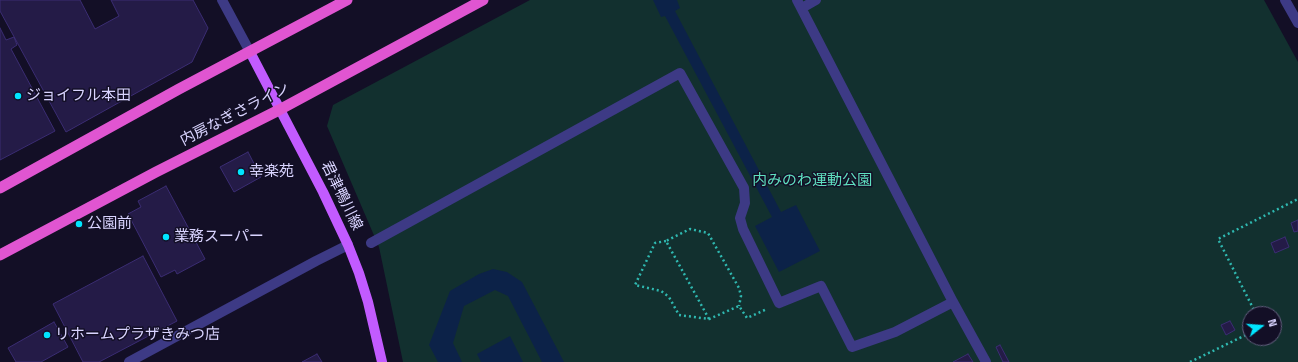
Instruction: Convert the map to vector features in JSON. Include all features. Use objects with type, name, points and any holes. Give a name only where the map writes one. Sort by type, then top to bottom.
[{"type":"highway","points":[[0,188],[347,0]]},
{"type":"highway","name":"内房なぎさライン","points":[[0,255],[156,172],[279,110],[483,0]]},
{"type":"main road","name":"君津鴨川線","points":[[250,52],[323,192],[348,245],[368,302],[382,362]]},
{"type":"street","points":[[222,0],[250,52]]},
{"type":"street","points":[[816,0],[800,4],[953,302],[986,362]]},
{"type":"street","points":[[1285,0],[1298,23]]},
{"type":"street","points":[[371,243],[680,73],[744,188],[745,203],[740,218],[743,229],[778,303],[821,286],[852,347],[895,332],[953,302]]},
{"type":"street","points":[[129,362],[348,245]]},
{"type":"path","points":[[1252,306],[1218,239],[1298,199]]},
{"type":"path","points":[[739,306],[709,319],[679,315],[669,297],[661,291],[636,285],[655,243],[666,241],[690,229],[708,233],[739,288],[741,296],[739,306],[747,318],[778,303]]},
{"type":"path","points":[[666,241],[709,319]]},
{"type":"path","points":[[1190,362],[1242,337]]},
{"type":"green space","name":"内みのわ運動公園","points":[[530,0],[1264,0],[1298,62],[1298,362],[403,362],[379,247],[327,126],[333,105]]},
{"type":"water","points":[[653,0],[677,0],[680,8],[675,11],[781,212],[796,205],[820,251],[779,272],[755,226],[772,217],[665,16],[661,17]]},
{"type":"water","points":[[493,269],[507,272],[522,282],[564,362],[542,362],[508,296],[495,290],[464,306],[453,343],[462,362],[438,362],[429,345],[450,291],[479,274]]},
{"type":"water","points":[[510,336],[523,362],[481,362],[477,354]]},
{"type":"building","points":[[0,0],[80,0],[95,29],[119,16],[111,0],[193,0],[208,28],[192,62],[66,132],[0,11]]},
{"type":"building","name":"ジョイフル本田","points":[[0,28],[6,40],[14,37],[17,45],[11,49],[55,131],[0,160]]},
{"type":"building","name":"幸楽苑","points":[[248,152],[261,177],[234,192],[220,167]]},
{"type":"building","name":"業務スーパー","points":[[166,186],[205,259],[177,274],[175,270],[161,277],[128,214],[141,207],[138,201]]},
{"type":"building","points":[[1298,220],[1298,231],[1294,232],[1291,223]]},
{"type":"building","points":[[1285,237],[1289,247],[1275,253],[1271,243]]},
{"type":"building","points":[[143,256],[177,321],[99,362],[83,362],[53,304]]},
{"type":"building","points":[[1230,321],[1235,330],[1226,335],[1221,325]]},
{"type":"building","name":"リホームプラザきみつ店","points":[[54,322],[68,347],[41,362],[16,362],[8,348]]},
{"type":"building","points":[[1000,345],[1009,362],[1003,362],[996,347]]},
{"type":"building","points":[[317,354],[322,362],[302,362]]},
{"type":"building","points":[[968,354],[973,362],[953,362]]},
{"type":"place","name":"ジョイフル本田","points":[[18,96]]},
{"type":"place","name":"幸楽苑","points":[[241,172]]},
{"type":"place","name":"公園前","points":[[79,224]]},
{"type":"place","name":"業務スーパー","points":[[166,237]]},
{"type":"place","name":"リホームプラザきみつ店","points":[[47,335]]}]
